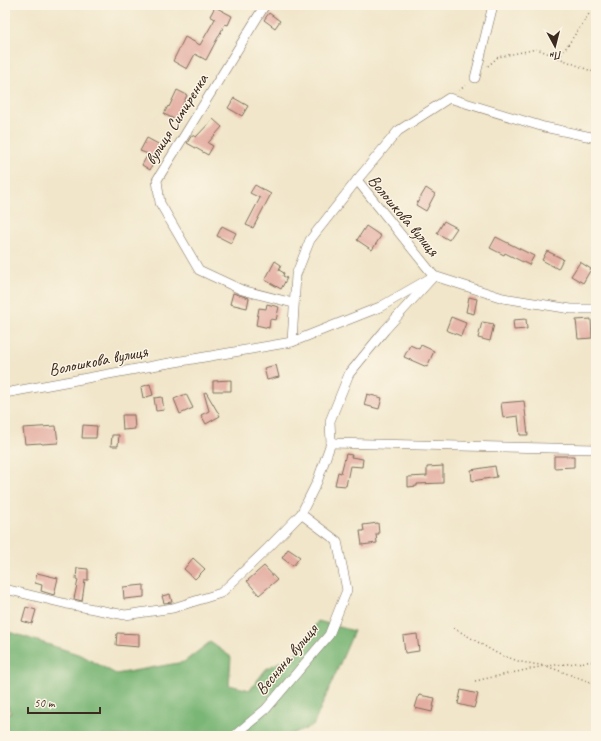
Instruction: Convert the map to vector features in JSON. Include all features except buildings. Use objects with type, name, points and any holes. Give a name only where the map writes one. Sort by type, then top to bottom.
[{"type":"street","name":"вулиця Симиренка","points":[[265,5],[157,180],[160,203],[199,270],[242,290],[294,303]]},
{"type":"street","points":[[475,78],[493,5]]},
{"type":"street","points":[[357,180],[398,131],[449,98],[544,127],[596,138]]},
{"type":"street","name":"Волошкова вулиця","points":[[292,342],[296,275],[310,240],[357,180],[434,276],[503,298],[571,308],[596,309]]},
{"type":"street","name":"Волошкова вулиця","points":[[5,393],[292,342],[380,307],[434,276]]},
{"type":"street","name":"Волошкова вулиця","points":[[5,589],[67,604],[125,615],[173,608],[221,593],[302,514],[317,482],[332,443],[330,421],[349,374],[385,330],[434,276]]},
{"type":"street","points":[[332,443],[596,449]]},
{"type":"street","name":"Весняна вулиця","points":[[234,736],[266,709],[329,635],[347,590],[337,541],[302,514]]},
{"type":"path","points":[[559,58],[595,5]]},
{"type":"path","points":[[486,68],[498,57],[536,49],[596,73]]},
{"type":"path","points":[[449,98],[475,78]]},
{"type":"path","points":[[454,628],[498,654],[521,662],[546,666],[596,684]]},
{"type":"path","points":[[475,681],[546,666],[596,661]]},
{"type":"green space","points":[[318,621],[354,631],[313,726],[287,736],[5,736],[5,714],[11,713],[5,700],[5,632],[13,633],[81,655],[116,674],[184,662],[210,642],[231,657],[229,685],[250,690],[266,669],[296,653]]}]
